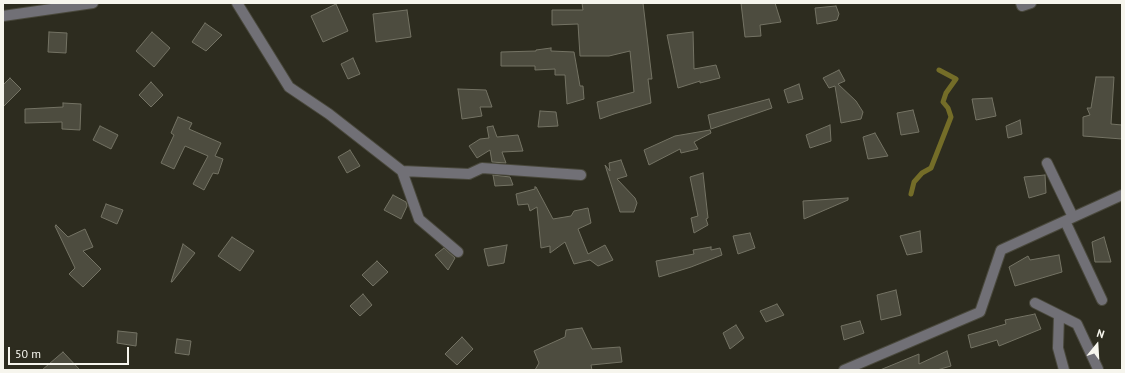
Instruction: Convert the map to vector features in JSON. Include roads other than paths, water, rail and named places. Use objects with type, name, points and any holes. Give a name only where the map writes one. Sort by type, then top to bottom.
[{"type":"street","points":[[3,16],[94,3]]},
{"type":"street","points":[[237,3],[289,87],[329,114],[402,171],[419,219],[458,252]]},
{"type":"street","points":[[1021,3],[1022,6],[1031,3]]},
{"type":"street","points":[[1047,163],[1102,300]]},
{"type":"street","points":[[402,171],[469,174],[482,168],[581,175]]},
{"type":"street","points":[[844,370],[980,312],[1001,250],[1122,195]]},
{"type":"street","points":[[1035,303],[1077,324],[1098,369]]},
{"type":"street","points":[[1060,316],[1058,348],[1064,370]]},
{"type":"waterway","points":[[911,194],[914,182],[922,173],[931,168],[951,117],[948,108],[943,102],[946,93],[956,79],[939,70]]}]
